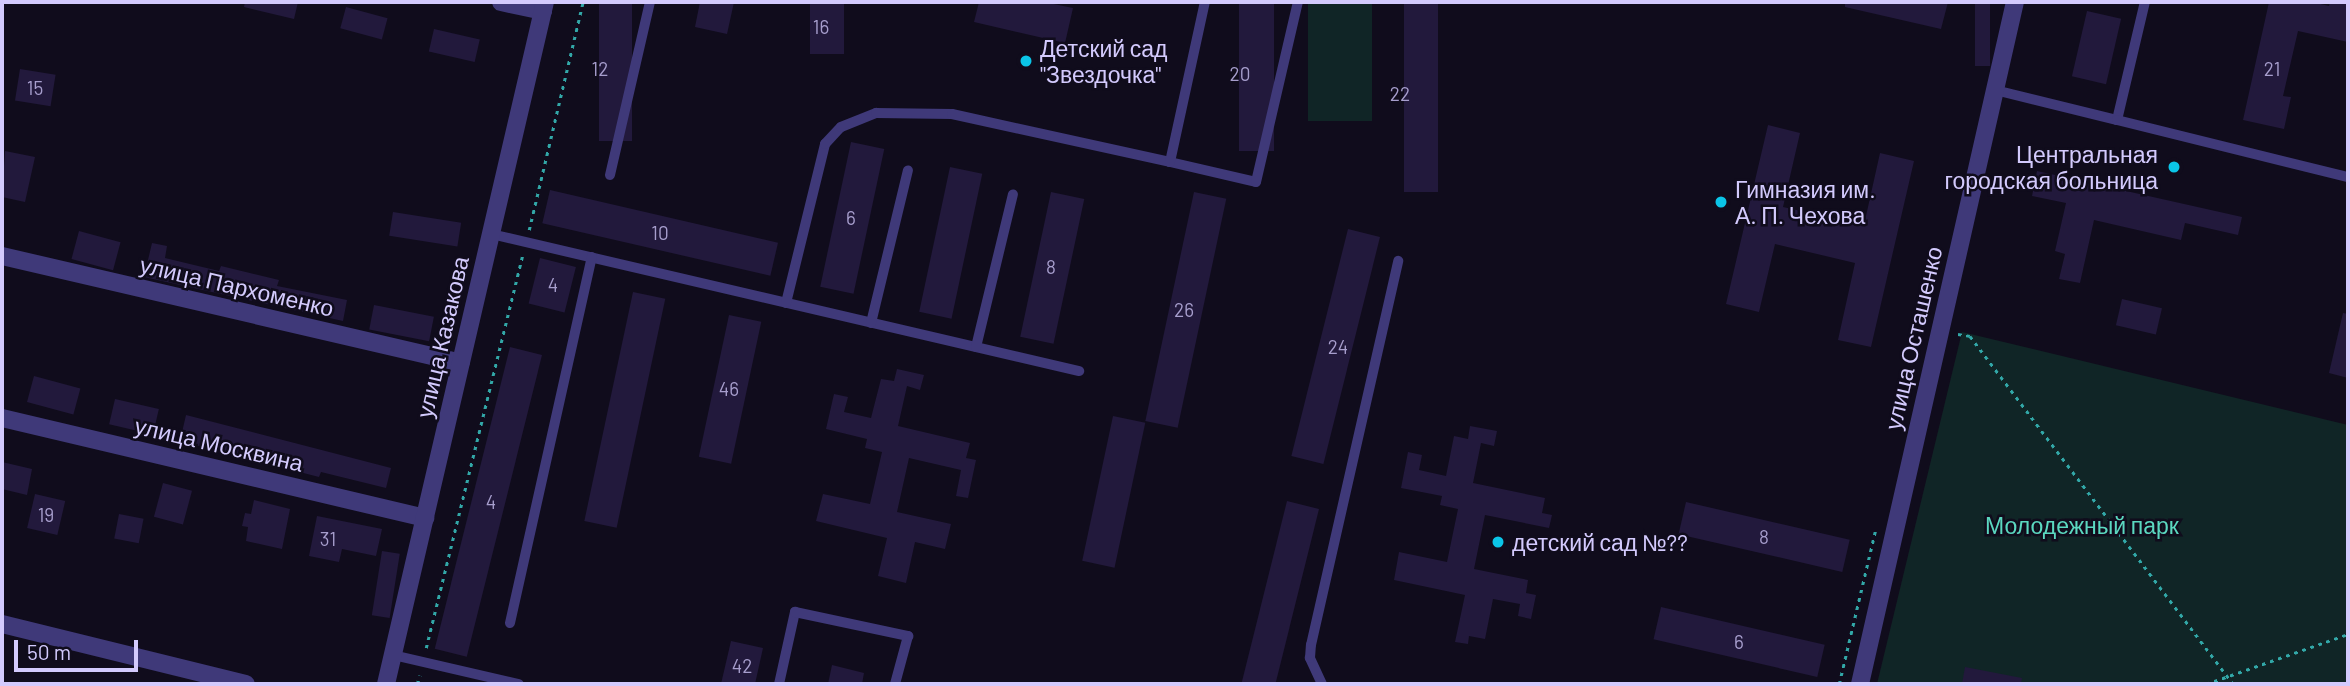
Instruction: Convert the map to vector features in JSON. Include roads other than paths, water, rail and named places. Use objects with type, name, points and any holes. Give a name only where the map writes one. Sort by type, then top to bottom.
[{"type":"street","points":[[501,2],[544,7]]},
{"type":"street","name":"улица Осташенко","points":[[1860,684],[2015,2]]},
{"type":"street","name":"улица Казакова","points":[[386,684],[544,7]]},
{"type":"street","name":"улица Пархоменко","points":[[2,256],[461,363]]},
{"type":"street","name":"улица Москвина","points":[[2,418],[425,518]]},
{"type":"street","points":[[2,624],[247,684]]},
{"type":"lane","points":[[610,175],[650,2]]},
{"type":"lane","points":[[1170,162],[1205,2]]},
{"type":"lane","points":[[786,303],[825,144],[841,127],[876,113],[952,114],[1256,182],[1298,2]]},
{"type":"lane","points":[[2117,120],[2145,2]]},
{"type":"lane","points":[[1995,90],[2348,177]]},
{"type":"lane","points":[[871,323],[908,170]]},
{"type":"lane","points":[[976,347],[1013,194]]},
{"type":"lane","points":[[491,233],[1079,371]]},
{"type":"lane","points":[[510,623],[592,257]]},
{"type":"lane","points":[[1322,684],[1310,658],[1311,645],[1398,261]]},
{"type":"lane","points":[[779,684],[795,612],[908,636],[895,684]]},
{"type":"lane","points":[[393,655],[519,684]]},
{"type":"place","name":"Детский сад \"Звездочка\"","points":[[1026,61]]},
{"type":"place","name":"Центральная городская больница","points":[[2174,167]]},
{"type":"place","name":"Гимназия им. А. П. Чехова","points":[[1721,202]]},
{"type":"place","name":"детский сад №??","points":[[1498,542]]},
{"type":"park label","name":"Молодежный парк","points":[[2082,525]]}]
